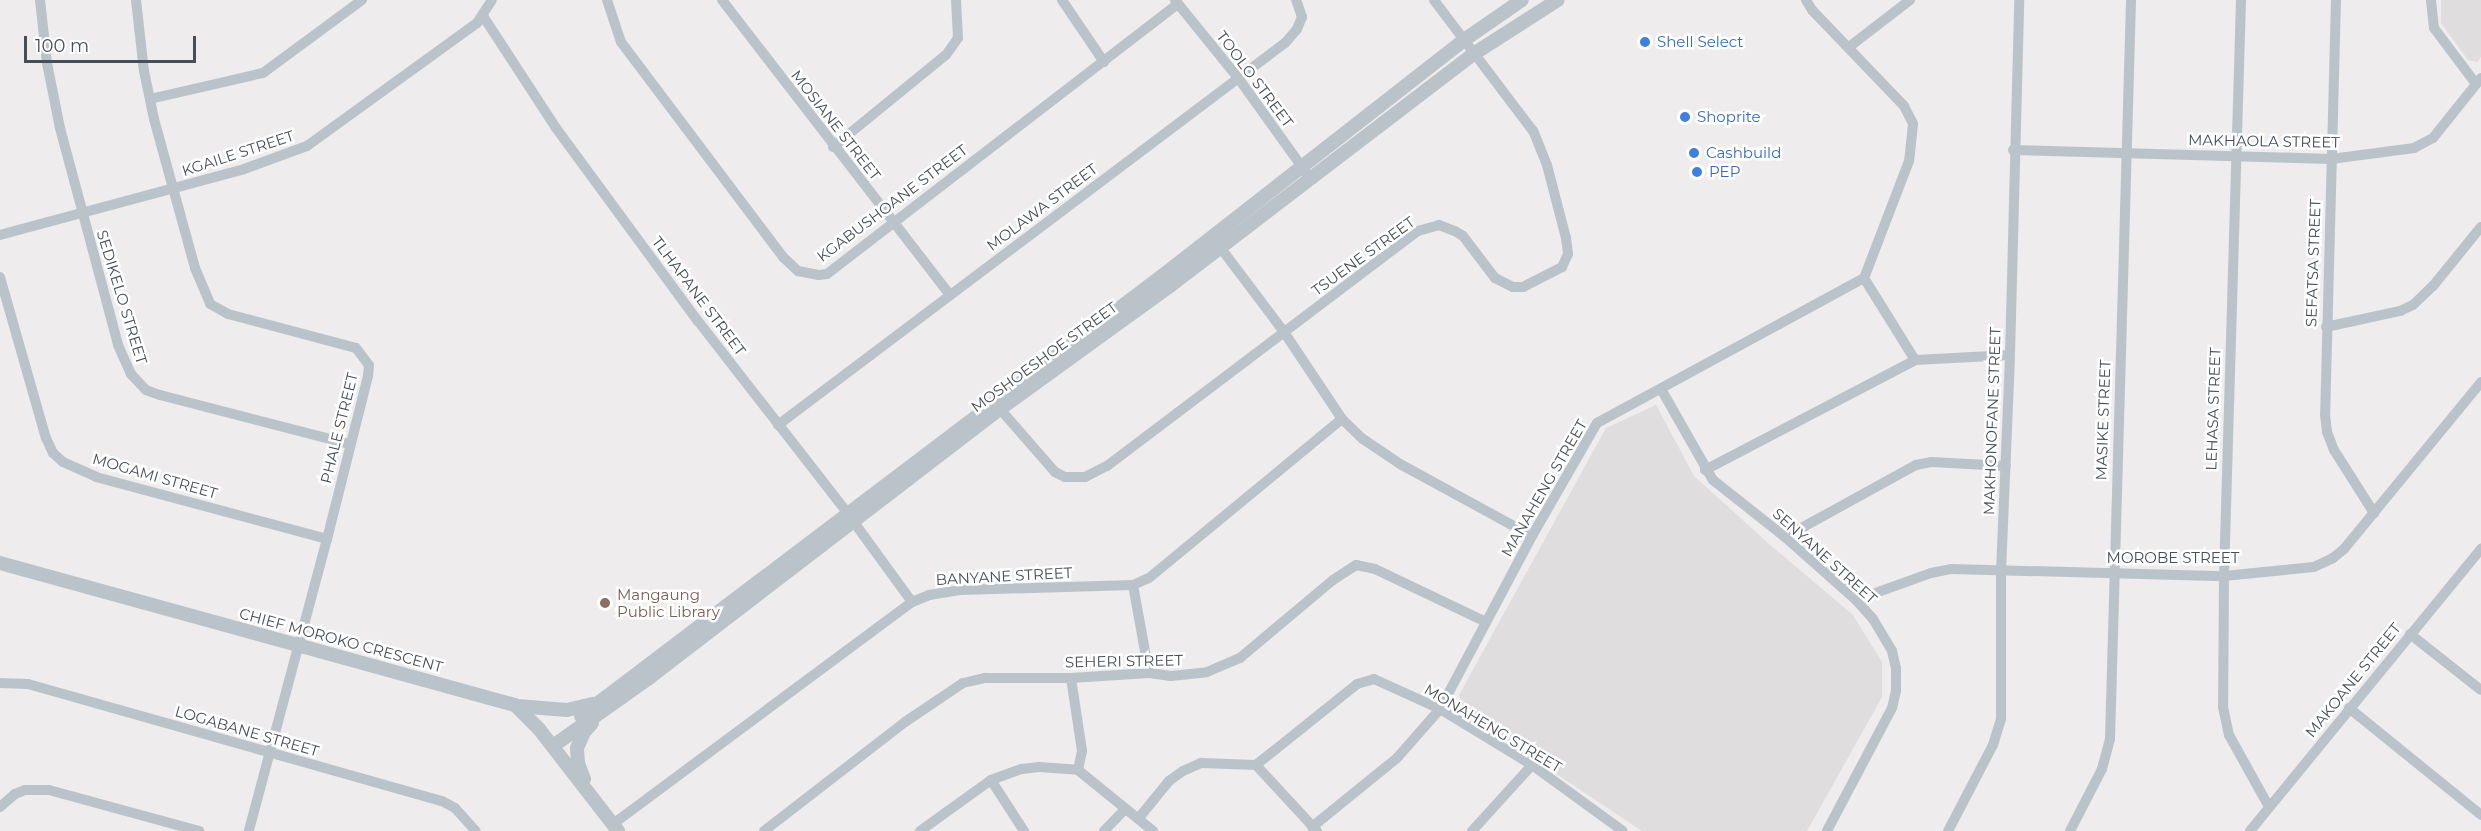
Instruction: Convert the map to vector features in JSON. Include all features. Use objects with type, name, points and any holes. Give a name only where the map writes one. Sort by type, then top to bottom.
[{"type":"street","name":"SEDIKELO STREET","points":[[40,0],[47,63],[81,214],[118,345],[125,365],[137,383],[160,395],[350,444]]},
{"type":"street","name":"PHALE STREET","points":[[136,0],[144,71],[150,99],[172,189],[195,268],[210,304],[228,314],[356,348],[369,365],[327,539],[249,831]]},
{"type":"street","points":[[150,99],[263,73],[362,0]]},
{"type":"street","points":[[483,16],[492,0]]},
{"type":"street","name":"KGABUSHOANE STREET","points":[[607,0],[621,42],[640,69],[783,257],[798,271],[810,274],[827,274],[893,221],[1104,62],[1177,2]]},
{"type":"street","name":"MOSIANE STREET","points":[[722,0],[833,147],[950,295]]},
{"type":"street","points":[[833,147],[946,55],[957,38],[956,0]]},
{"type":"street","points":[[1062,0],[1104,62]]},
{"type":"street","name":"MOLAWA STREET","points":[[778,425],[1285,43],[1297,29],[1302,17],[1296,0]]},
{"type":"street","name":"TSUENE STREET","points":[[1000,409],[1055,472],[1065,477],[1084,477],[1107,466],[1418,231],[1439,225],[1463,236],[1495,278],[1513,287],[1524,287],[1562,267],[1568,254],[1547,165],[1533,131],[1434,0]]},
{"type":"street","name":"MOSHOESHOE STREET","points":[[1306,172],[1464,40],[1522,0]]},
{"type":"street","name":"MOSHOESHOE STREET","points":[[551,744],[1306,172],[1475,53],[1558,0]]},
{"type":"street","points":[[1806,0],[1812,10],[1849,47],[1909,114],[1913,133],[1909,161],[1864,278],[1915,360]]},
{"type":"street","points":[[1849,47],[1910,0]]},
{"type":"street","name":"MAKHONOFANE STREET","points":[[1948,831],[1999,731],[2001,572],[2010,356],[2013,150],[2019,0]]},
{"type":"street","name":"MASIKE STREET","points":[[2070,831],[2107,757],[2110,739],[2131,0]]},
{"type":"street","name":"LEHASA STREET","points":[[2241,0],[2223,576],[2224,719],[2229,735],[2269,807]]},
{"type":"street","name":"SEFATSA STREET","points":[[2336,0],[2326,327],[2327,432],[2334,450],[2374,513]]},
{"type":"street","points":[[2431,0],[2434,28],[2479,81]]},
{"type":"street","name":"TOOLO STREET","points":[[1177,2],[1239,79],[1306,172]]},
{"type":"street","name":"KGAILE STREET","points":[[0,235],[273,160],[307,146],[483,16]]},
{"type":"street","name":"TLHAPANE STREET","points":[[483,16],[556,128],[698,321],[851,518],[912,602]]},
{"type":"street","name":"MAKHAOLA STREET","points":[[2013,150],[2331,159],[2422,146],[2433,138],[2479,81]]},
{"type":"street","points":[[2326,327],[2400,311],[2413,305],[2433,286],[2481,227]]},
{"type":"street","points":[[1216,241],[1284,333],[1342,419],[1400,464],[1532,536]]},
{"type":"street","name":"MOSHOESHOE STREET","points":[[851,518],[1000,409],[1216,241]]},
{"type":"street","name":"MOGAMI STREET","points":[[0,277],[46,438],[53,453],[63,462],[96,477],[327,539]]},
{"type":"street","name":"MANAHENG STREET","points":[[1314,829],[1390,764],[1440,709],[1532,536],[1598,423],[1864,278]]},
{"type":"street","points":[[1705,470],[1915,360],[2010,356]]},
{"type":"street","name":"MOROBE STREET","points":[[1856,600],[1931,573],[1951,569],[2223,576],[2314,567],[2323,564],[2344,549],[2481,382]]},
{"type":"street","name":"SENYANE STREET","points":[[1661,389],[1705,470],[1722,489],[1785,537],[1856,600],[1873,619],[1892,651],[1896,668],[1896,691],[1892,708],[1827,831]]},
{"type":"street","name":"BANYANE STREET","points":[[616,828],[912,602],[929,595],[962,590],[1133,585],[1149,578],[1342,419]]},
{"type":"street","points":[[1785,537],[1916,465],[1931,462],[2006,466]]},
{"type":"street","name":"MAKOANE STREET","points":[[2250,831],[2410,634],[2480,553]]},
{"type":"street","name":"CHIEF MOROKO CRESCENT","points":[[0,563],[123,599],[299,644],[515,705],[526,714],[551,744],[616,828]]},
{"type":"street","name":"SEHERI STREET","points":[[764,831],[914,716],[963,683],[985,678],[1071,678],[1149,673],[1171,676],[1193,675],[1225,666],[1240,657],[1333,580],[1356,565],[1375,569],[1486,622]]},
{"type":"street","points":[[1133,585],[1149,673]]},
{"type":"street","points":[[2410,634],[2481,690]]},
{"type":"street","points":[[1071,678],[1082,751],[1077,770]]},
{"type":"street","name":"MONAHENG STREET","points":[[1256,765],[1321,711],[1366,680],[1383,682],[1440,709],[1532,765],[1616,829]]},
{"type":"street","name":"LOGABANE STREET","points":[[0,683],[28,684],[442,801],[455,808],[476,831]]},
{"type":"street","points":[[515,705],[567,710],[602,705]]},
{"type":"street","points":[[592,798],[578,763],[577,748],[584,732],[602,705]]},
{"type":"street","points":[[2349,708],[2481,815]]},
{"type":"street","points":[[1137,819],[1169,781],[1183,771],[1201,763],[1256,765],[1314,829]]},
{"type":"street","points":[[1472,831],[1532,765]]},
{"type":"street","points":[[920,831],[991,780],[1022,769],[1077,770],[1153,831]]},
{"type":"street","points":[[991,780],[1024,831]]},
{"type":"street","points":[[0,807],[15,794],[25,790],[49,790],[199,831]]},
{"type":"street","points":[[1104,831],[1124,810]]},
{"type":"shaded area","points":[[2441,0],[2481,0],[2481,57],[2477,62],[2468,60],[2441,23]]},
{"type":"shaded area","points":[[1656,405],[1694,476],[1853,615],[1882,662],[1882,697],[1807,831],[1642,831],[1465,713],[1459,695],[1606,428]]},
{"type":"place","name":"Shell Select","points":[[1645,42]]},
{"type":"place","name":"Shoprite","points":[[1685,117]]},
{"type":"place","name":"Cashbuild","points":[[1694,153]]},
{"type":"place","name":"PEP","points":[[1697,172]]},
{"type":"place","name":"Mangaung Public Library","points":[[605,603]]}]
